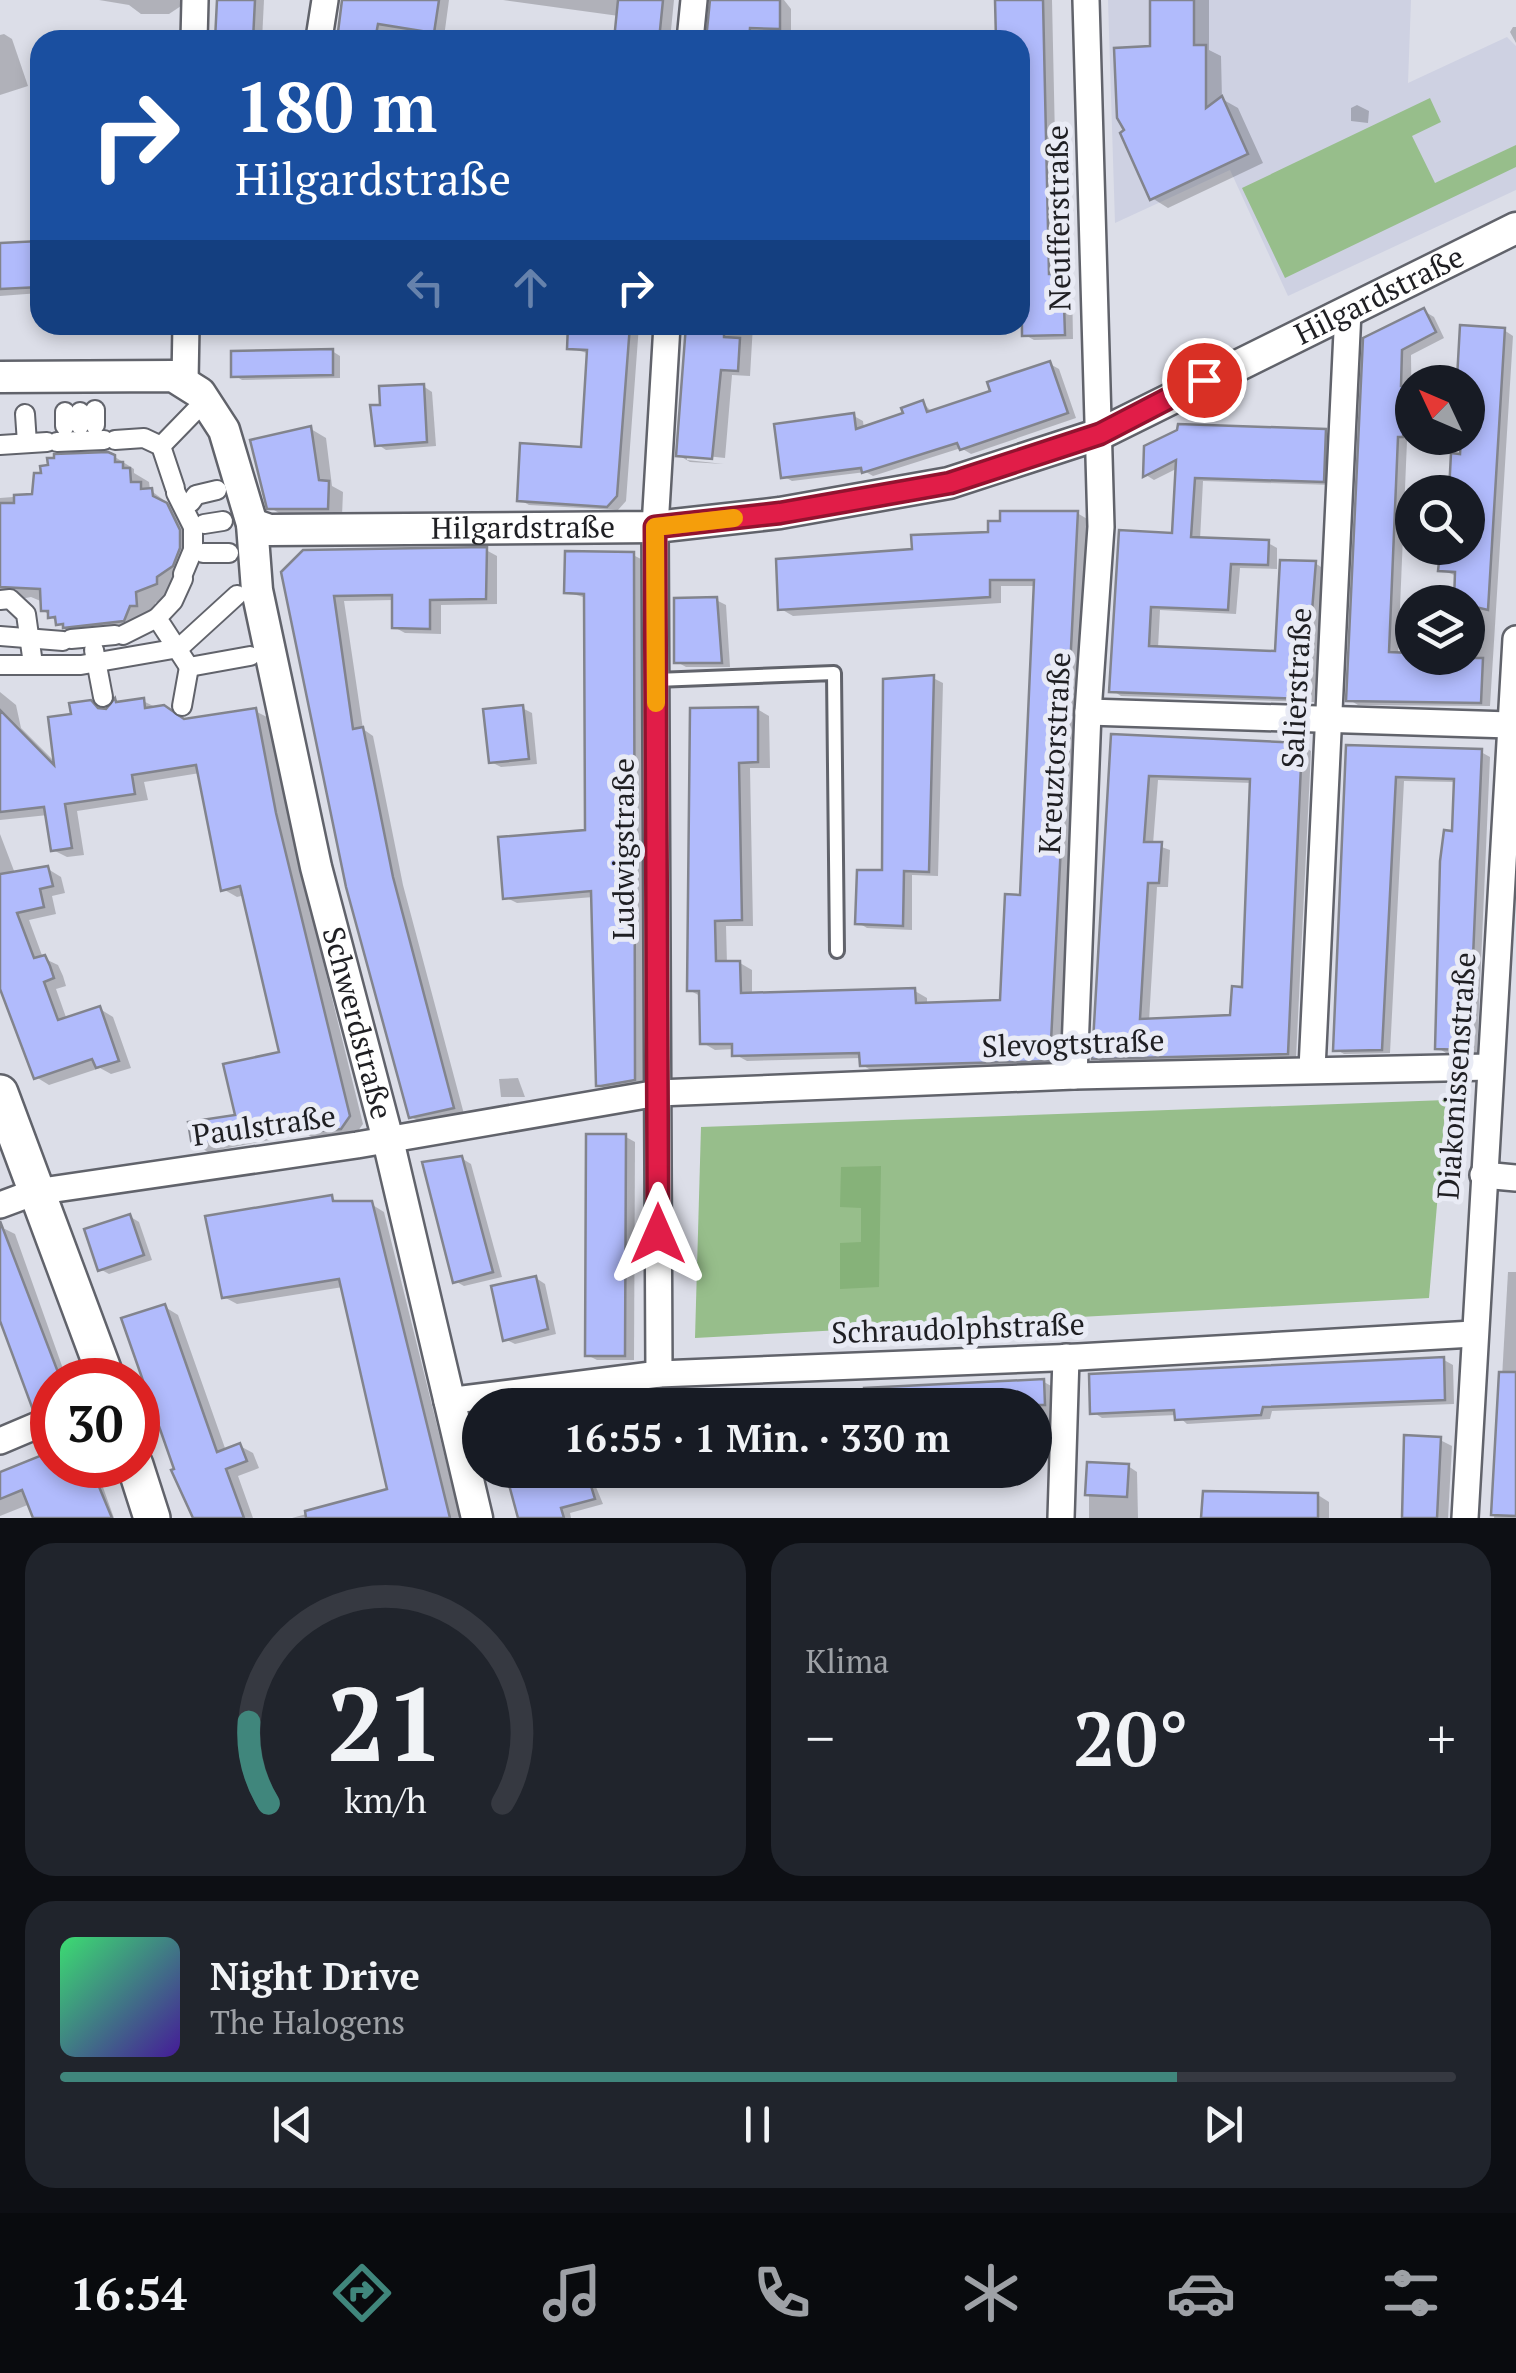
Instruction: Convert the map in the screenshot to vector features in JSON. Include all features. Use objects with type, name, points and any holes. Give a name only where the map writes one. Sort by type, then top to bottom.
[{"type":"main road","points":[[0,1094],[99,1358]]},
{"type":"main road","points":[[142,1488],[152,1518]]},
{"type":"street","points":[[194,30],[195,0]]},
{"type":"street","points":[[320,30],[324,0]]},
{"type":"street","points":[[691,30],[694,0]]},
{"type":"street","name":"Neufferstraße","points":[[1086,0],[1100,434]]},
{"type":"street","name":"Hilgardstraße","points":[[237,523],[268,530],[655,527],[780,513],[950,483],[1100,434],[1516,228]]},
{"type":"street","name":"Salierstraße","points":[[1312,1068],[1348,312]]},
{"type":"street","points":[[0,377],[158,373],[185,381],[186,335]]},
{"type":"street","name":"Ludwigstraße","points":[[659,1374],[655,527],[666,335]]},
{"type":"street","name":"Schwerdstraße","points":[[185,381],[216,414],[316,867],[388,1140],[477,1518]]},
{"type":"street","points":[[161,446],[196,411]]},
{"type":"street","points":[[25,414],[27,443]]},
{"type":"street","points":[[0,445],[80,432],[144,438],[161,446],[183,500],[199,525],[198,552],[173,601],[157,618],[33,664],[2,663]]},
{"type":"street","name":"Kreuztorstraße","points":[[1074,1076],[1088,712],[1101,527],[1100,434]]},
{"type":"street","points":[[183,500],[217,490]]},
{"type":"street","points":[[199,525],[237,523]]},
{"type":"street","points":[[198,552],[229,552]]},
{"type":"street","points":[[1,632],[94,644],[178,648],[237,594]]},
{"type":"street","points":[[0,600],[10,600],[26,614],[33,664]]},
{"type":"street","points":[[157,618],[189,667],[182,706]]},
{"type":"street","name":"Diakonissenstraße","points":[[1465,1518],[1516,638]]},
{"type":"street","points":[[94,644],[103,698]]},
{"type":"street","points":[[189,667],[250,656]]},
{"type":"street","points":[[1088,712],[1510,726]]},
{"type":"street","name":"Slevogtstraße","points":[[658,1094],[1312,1068],[1490,1067]]},
{"type":"street","name":"Paulstraße","points":[[0,1205],[35,1192],[388,1140],[658,1094]]},
{"type":"street","points":[[1483,1175],[1516,1178]]},
{"type":"street","name":"Schraudolphstraße","points":[[447,1401],[659,1374],[1066,1358],[1473,1334]]},
{"type":"street","points":[[1061,1518],[1066,1358]]},
{"type":"street","points":[[0,1441],[30,1429]]},
{"type":"lane","points":[[656,680],[834,673],[837,951]]},
{"type":"shaded area","points":[[1108,0],[1411,0],[1408,83],[1507,37],[1516,46],[1516,190],[1288,296],[1230,170],[1115,223]]},
{"type":"green space","points":[[1430,98],[1441,122],[1412,136],[1435,183],[1516,145],[1516,167],[1285,278],[1242,188]]},
{"type":"green space","points":[[1446,1100],[1429,1298],[695,1338],[701,1127]]},
{"type":"green space","points":[[881,1166],[879,1287],[840,1289],[840,1243],[861,1242],[861,1208],[840,1207],[841,1167]]},
{"type":"building","points":[[217,0],[255,0],[254,30],[216,30]]},
{"type":"building","points":[[342,0],[439,0],[434,30],[378,24],[377,30],[338,30]]},
{"type":"building","points":[[618,0],[663,0],[660,30],[615,30]]},
{"type":"building","points":[[710,0],[780,0],[780,29],[707,30]]},
{"type":"building","points":[[995,0],[1043,0],[1049,274],[1063,274],[1065,335],[1022,336],[1030,335],[1030,30],[996,30]]},
{"type":"building","points":[[1150,0],[1194,0],[1194,45],[1206,45],[1206,108],[1222,96],[1248,154],[1150,200],[1120,133],[1124,130],[1117,118],[1114,48],[1150,46]]},
{"type":"building","points":[[30,242],[30,288],[0,289],[0,243]]},
{"type":"building","points":[[1424,308],[1436,332],[1402,350],[1402,365],[1395,365],[1397,455],[1389,652],[1395,652],[1395,675],[1482,675],[1481,703],[1346,701],[1363,338]]},
{"type":"building","points":[[1460,325],[1505,328],[1488,610],[1485,585],[1455,585],[1455,572],[1438,571],[1439,565],[1485,565],[1485,475],[1450,475],[1451,455],[1485,455],[1485,365],[1458,365]]},
{"type":"building","points":[[568,335],[629,335],[617,496],[607,507],[517,501],[520,443],[581,447],[587,350],[567,349]]},
{"type":"building","points":[[685,335],[740,338],[738,371],[721,370],[712,459],[676,456]]},
{"type":"building","points":[[333,349],[333,375],[231,377],[231,351]]},
{"type":"building","points":[[1050,361],[1068,413],[960,450],[957,443],[862,473],[861,468],[781,478],[774,424],[854,413],[856,429],[903,413],[901,408],[923,400],[927,412],[990,391],[987,382]]},
{"type":"building","points":[[424,384],[427,442],[375,446],[370,405],[380,405],[379,386]]},
{"type":"building","points":[[1178,424],[1326,429],[1324,482],[1195,478],[1191,537],[1269,540],[1268,565],[1231,564],[1228,610],[1151,607],[1149,646],[1275,651],[1280,560],[1316,561],[1305,699],[1109,692],[1119,530],[1172,533],[1176,460],[1143,477],[1144,446],[1177,430]]},
{"type":"building","points":[[311,426],[319,480],[329,481],[328,509],[267,509],[250,440]]},
{"type":"building","points":[[54,454],[115,455],[115,462],[123,462],[123,468],[130,468],[131,482],[141,482],[141,489],[152,488],[153,496],[167,503],[180,530],[180,548],[173,566],[157,577],[157,584],[136,592],[137,606],[130,606],[124,621],[63,628],[63,624],[56,625],[55,617],[48,618],[48,611],[41,611],[40,589],[0,587],[0,503],[14,503],[14,495],[32,494],[34,473],[41,473],[40,466],[48,465],[47,458],[54,458]]},
{"type":"building","points":[[1000,511],[1078,511],[1050,1061],[860,1066],[859,1053],[732,1056],[732,1044],[700,1044],[699,991],[687,991],[690,708],[758,707],[758,762],[739,763],[742,920],[715,921],[716,961],[740,961],[741,993],[915,988],[916,1003],[1000,1000],[1005,894],[1020,895],[1034,580],[990,580],[990,597],[778,610],[776,559],[912,549],[911,535],[988,532],[988,521],[1000,521]]},
{"type":"building","points":[[487,547],[486,599],[430,600],[430,629],[392,628],[392,595],[334,596],[353,729],[363,727],[393,877],[454,1108],[409,1118],[346,887],[281,572],[303,550]]},
{"type":"building","points":[[565,551],[634,552],[635,1080],[601,1086],[596,1086],[591,891],[503,899],[498,837],[585,830],[584,594],[564,593]]},
{"type":"building","points":[[717,597],[722,663],[674,663],[674,598]]},
{"type":"building","points":[[934,675],[929,872],[904,871],[903,926],[855,924],[857,870],[882,870],[883,679]]},
{"type":"building","points":[[115,698],[116,702],[144,698],[145,708],[164,705],[184,719],[256,708],[276,813],[350,1116],[341,1129],[299,1133],[297,1125],[192,1146],[188,1122],[235,1115],[223,1064],[279,1052],[240,886],[221,891],[196,765],[132,775],[135,794],[65,804],[72,848],[51,851],[44,807],[0,812],[0,710],[54,765],[48,717],[71,714],[69,703],[91,700],[98,708],[106,709]]},
{"type":"building","points":[[523,705],[529,759],[489,763],[483,709]]},
{"type":"building","points":[[1111,734],[1302,743],[1288,1054],[1092,1059]],"holes":[[[1149,776],[1250,779],[1242,987],[1232,986],[1230,1015],[1140,1019],[1148,883],[1159,883],[1162,842],[1144,842]]]},
{"type":"building","points":[[1346,745],[1482,749],[1469,1050],[1435,1049],[1440,861],[1444,830],[1452,831],[1454,779],[1396,777],[1382,1050],[1333,1051]]},
{"type":"building","points":[[48,866],[53,886],[40,889],[44,907],[17,913],[34,958],[45,955],[50,966],[54,978],[44,982],[58,1020],[100,1006],[119,1061],[96,1068],[92,1059],[34,1079],[0,989],[0,874]]},
{"type":"building","points":[[586,1134],[626,1134],[625,1356],[585,1356]]},
{"type":"building","points":[[462,1156],[493,1272],[453,1283],[422,1162]]},
{"type":"building","points":[[332,1195],[333,1201],[372,1201],[450,1518],[306,1518],[305,1511],[387,1489],[339,1279],[222,1298],[205,1216]]},
{"type":"building","points":[[130,1214],[144,1255],[98,1271],[84,1229]]},
{"type":"building","points":[[0,1221],[53,1358],[30,1358],[30,1402],[0,1321]]},
{"type":"building","points":[[536,1276],[548,1329],[503,1341],[491,1286]]},
{"type":"building","points":[[165,1304],[217,1452],[240,1443],[247,1461],[226,1469],[244,1518],[193,1518],[171,1470],[174,1469],[160,1429],[160,1358],[135,1358],[121,1318]]},
{"type":"building","points":[[1444,1357],[1445,1400],[1263,1407],[1261,1415],[1175,1420],[1174,1410],[1090,1414],[1089,1374]]},
{"type":"building","points":[[1499,1372],[1516,1372],[1516,1516],[1491,1515]]},
{"type":"building","points":[[1044,1379],[1044,1388],[864,1388]]},
{"type":"building","points":[[1404,1435],[1441,1437],[1437,1518],[1402,1518]]},
{"type":"building","points":[[30,1460],[30,1488],[100,1488],[112,1518],[33,1518],[22,1490],[0,1499],[0,1472]]},
{"type":"building","points":[[1087,1462],[1129,1464],[1127,1497],[1085,1495]]},
{"type":"building","points":[[510,1488],[592,1488],[595,1499],[561,1508],[564,1518],[518,1518]]},
{"type":"building","points":[[1203,1491],[1318,1493],[1318,1518],[1201,1518]]},
{"type":"slow traffic","points":[[656,703],[655,527],[734,518]]},
{"type":"route","points":[[658,1234],[655,527],[780,513],[950,483],[1100,434],[1204,380]]}]
